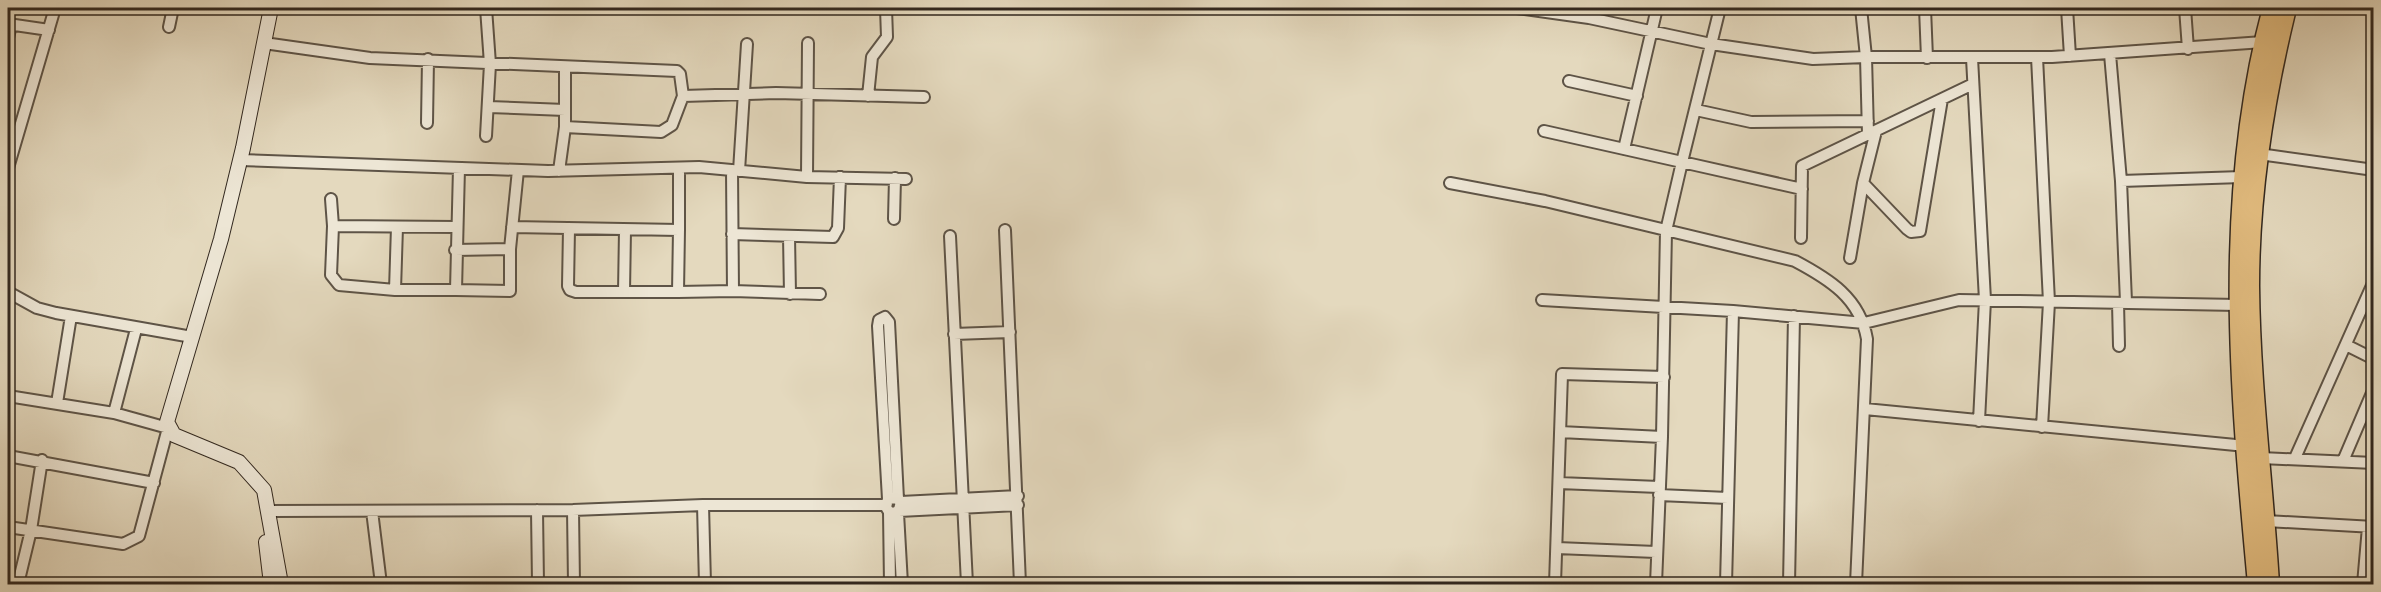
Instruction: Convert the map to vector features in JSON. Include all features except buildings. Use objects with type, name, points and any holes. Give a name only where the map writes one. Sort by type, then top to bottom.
[{"type":"highway","points":[[2257,585],[2238,349],[2238,305],[2242,177],[2248,120],[2272,8]]},
{"type":"highway","points":[[2270,585],[2253,369],[2250,284],[2259,154],[2270,80],[2287,8]]},
{"type":"street","points":[[8,168],[55,8]]},
{"type":"street","points":[[169,27],[173,8]]},
{"type":"street","points":[[8,527],[123,544],[139,536],[168,428],[167,422],[221,239],[240,160],[271,8]]},
{"type":"street","points":[[486,8],[490,64],[486,136]]},
{"type":"street","points":[[868,96],[872,57],[887,37],[886,8]]},
{"type":"street","points":[[1517,8],[1590,13],[1650,31],[1711,44],[1813,58],[2070,56],[2264,42]]},
{"type":"street","points":[[1624,148],[1657,8]]},
{"type":"street","points":[[1656,585],[1664,377],[1666,231],[1720,8]]},
{"type":"street","points":[[1850,258],[1872,133],[1868,121],[1866,57],[1861,8]]},
{"type":"street","points":[[1925,8],[1927,57]]},
{"type":"street","points":[[2067,8],[2070,56]]},
{"type":"street","points":[[2185,8],[2188,49]]},
{"type":"street","points":[[8,38],[9,24],[49,30]]},
{"type":"street","points":[[807,177],[808,43]]},
{"type":"street","points":[[264,44],[369,58],[677,71],[680,74],[682,96],[672,125],[661,132],[565,127]]},
{"type":"street","points":[[733,291],[732,234],[747,44]]},
{"type":"street","points":[[2110,54],[2121,181],[2122,302],[2119,346]]},
{"type":"street","points":[[2037,57],[2049,302],[2042,428]]},
{"type":"street","points":[[1972,58],[1985,300],[1979,421]]},
{"type":"street","points":[[427,123],[428,59]]},
{"type":"street","points":[[559,171],[565,127],[565,67]]},
{"type":"street","points":[[1569,81],[1637,96]]},
{"type":"street","points":[[1801,238],[1802,166],[1973,84]]},
{"type":"street","points":[[682,96],[806,94],[924,97]]},
{"type":"street","points":[[1863,183],[1907,229],[1911,232],[1920,231],[1942,99]]},
{"type":"street","points":[[489,107],[565,110]]},
{"type":"street","points":[[1696,110],[1751,122],[1868,121]]},
{"type":"street","points":[[1544,131],[1802,189]]},
{"type":"street","points":[[2259,154],[2373,170]]},
{"type":"street","points":[[240,160],[559,171],[679,168],[807,177],[901,178],[894,219]]},
{"type":"street","points":[[456,290],[455,250],[459,168]]},
{"type":"street","points":[[678,292],[679,168]]},
{"type":"street","points":[[331,199],[333,226],[331,275],[339,285],[395,290],[510,291],[510,249],[518,170]]},
{"type":"street","points":[[732,234],[826,238],[835,235],[840,177]]},
{"type":"street","points":[[2121,181],[2242,177]]},
{"type":"street","points":[[1450,183],[1545,201],[1795,261],[1821,275],[1844,293],[1855,306],[1864,323],[1866,339],[1865,410],[1856,585]]},
{"type":"street","points":[[333,226],[456,227]]},
{"type":"street","points":[[395,290],[397,227]]},
{"type":"street","points":[[512,227],[679,230]]},
{"type":"street","points":[[569,229],[570,290],[820,294]]},
{"type":"street","points":[[624,292],[625,230]]},
{"type":"street","points":[[1005,230],[1020,585]]},
{"type":"street","points":[[950,236],[967,585]]},
{"type":"street","points":[[789,237],[790,294]]},
{"type":"street","points":[[455,250],[510,249]]},
{"type":"street","points":[[2295,458],[2372,288]]},
{"type":"street","points":[[8,292],[37,308],[136,329],[192,338]]},
{"type":"street","points":[[1542,300],[1733,311],[1864,323],[1959,300],[2238,305]]},
{"type":"street","points":[[1726,585],[1733,311]]},
{"type":"street","points":[[57,403],[71,316]]},
{"type":"street","points":[[1789,585],[1794,316]]},
{"type":"street","points":[[114,413],[136,329]]},
{"type":"street","points":[[954,334],[1010,332]]},
{"type":"street","points":[[2346,345],[2373,359]]},
{"type":"street","points":[[886,371],[894,506],[902,585]]},
{"type":"street","points":[[1555,585],[1562,374],[1664,377]]},
{"type":"street","points":[[2343,461],[2372,393]]},
{"type":"street","points":[[8,396],[114,413],[168,428],[174,435],[209,452],[238,462],[264,490],[281,585]]},
{"type":"street","points":[[1865,410],[2246,446]]},
{"type":"street","points":[[1560,432],[1662,437]]},
{"type":"street","points":[[8,456],[42,460],[154,483]]},
{"type":"street","points":[[2261,458],[2373,463]]},
{"type":"street","points":[[18,585],[31,530],[42,460]]},
{"type":"street","points":[[257,481],[271,585]]},
{"type":"street","points":[[1559,483],[1728,498]]},
{"type":"street","points":[[269,511],[573,510],[703,505],[894,506],[1018,500]]},
{"type":"street","points":[[703,505],[705,585]]},
{"type":"street","points":[[890,585],[894,506]]},
{"type":"street","points":[[537,510],[538,585]]},
{"type":"street","points":[[573,510],[574,585]]},
{"type":"street","points":[[372,511],[381,585]]},
{"type":"street","points":[[2266,521],[2371,527],[2363,585]]},
{"type":"street","points":[[1557,548],[1656,552]]}]
